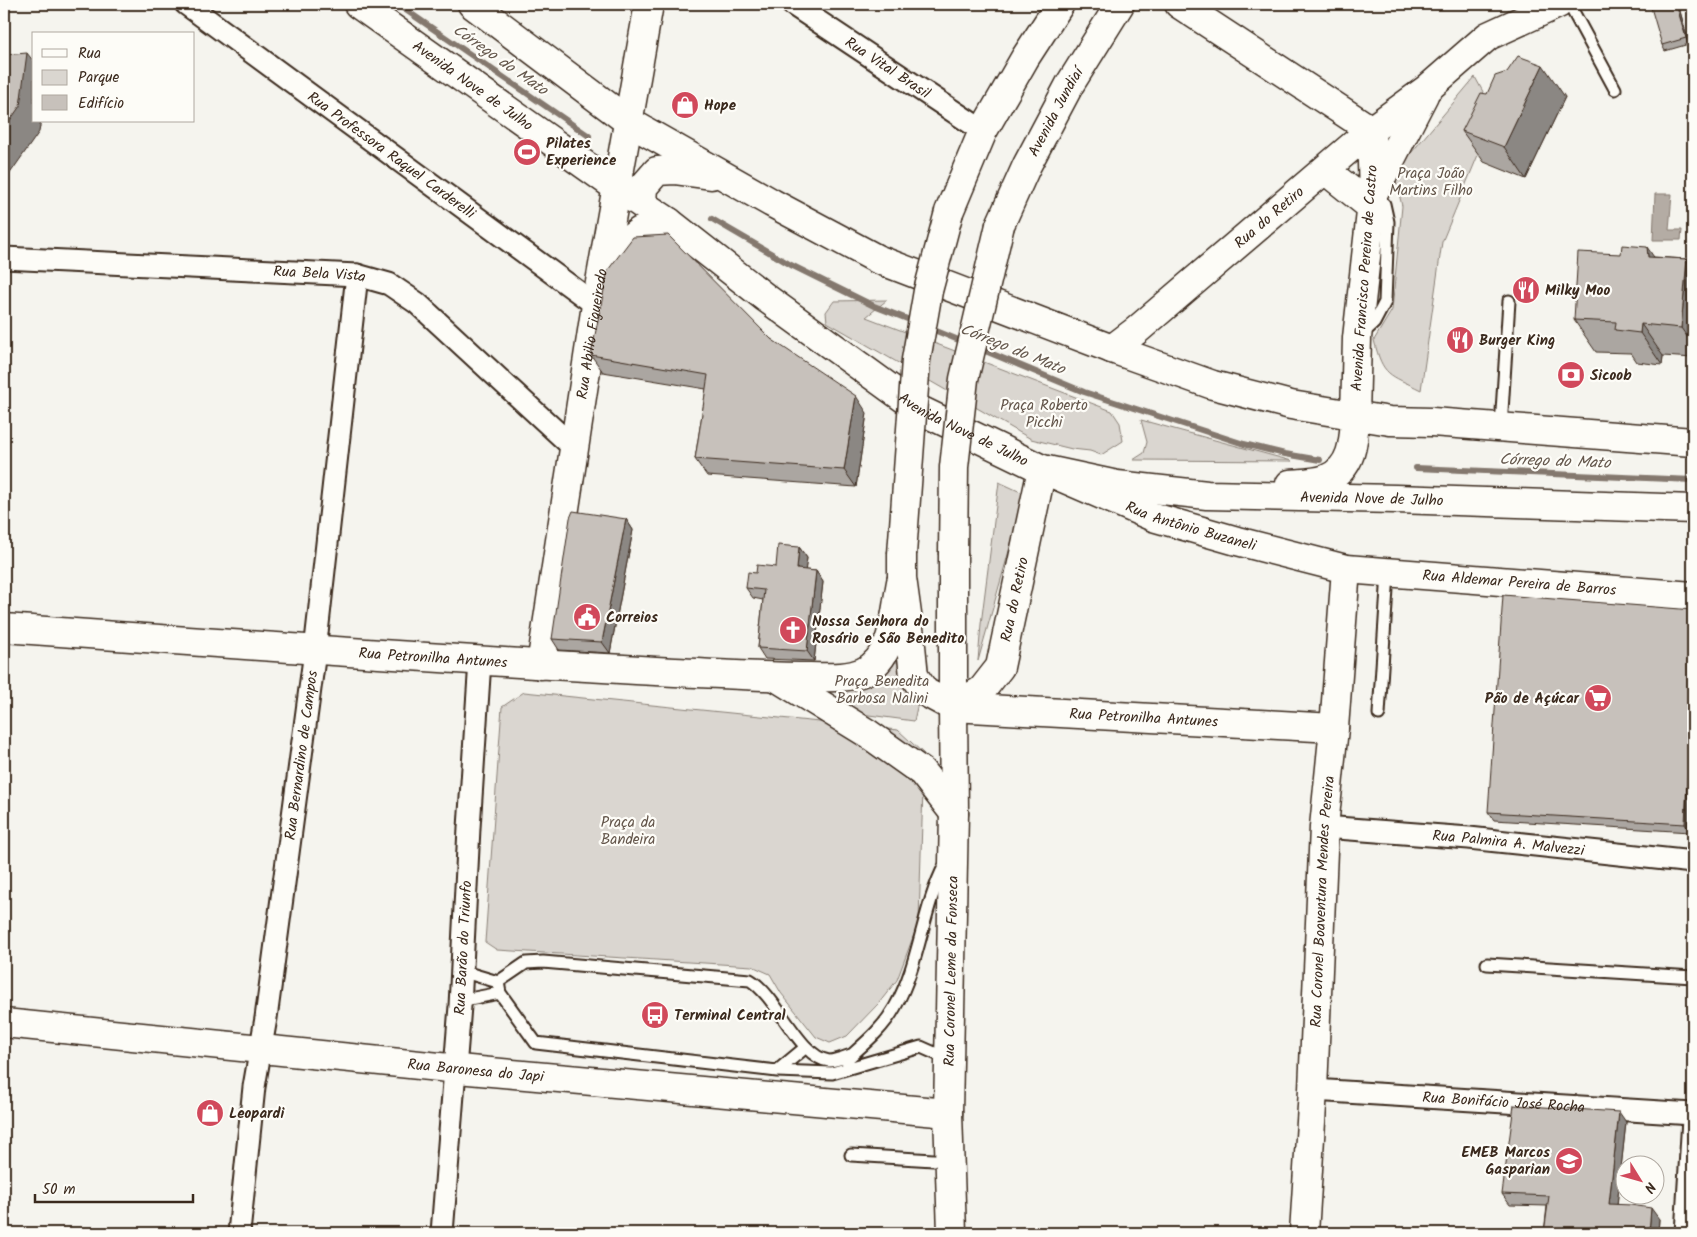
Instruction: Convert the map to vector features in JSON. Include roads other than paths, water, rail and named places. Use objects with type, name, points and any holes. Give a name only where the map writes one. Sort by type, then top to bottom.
[{"type":"main road","name":"Avenida Nove de Julho","points":[[358,4],[670,222],[766,298],[920,410],[1042,469],[1117,485],[1207,495],[1415,499],[1693,509]]},
{"type":"main road","points":[[472,4],[629,122],[877,259],[1112,349],[1213,385],[1291,405],[1354,416],[1390,421],[1432,422],[1693,442]]},
{"type":"main road","name":"Rua Abilio Figueiredo","points":[[541,665],[597,302],[649,4]]},
{"type":"main road","points":[[952,707],[926,692],[914,676],[902,566],[916,360],[928,291],[949,212],[982,131],[1024,58],[1060,4]]},
{"type":"main road","name":"Avenida Jundiaí","points":[[952,707],[954,467],[964,379],[1000,225],[1027,165],[1070,84],[1120,4]]},
{"type":"main road","points":[[1179,4],[1372,130]]},
{"type":"main road","points":[[1488,36],[1524,4]]},
{"type":"main road","name":"Rua do Retiro","points":[[1112,349],[1138,330],[1372,130],[1428,89],[1488,36],[1558,4]]},
{"type":"main road","name":"Rua do Retiro","points":[[1372,200],[1428,89]]},
{"type":"main road","name":"Avenida Francisco Pereira de Castro","points":[[1207,495],[1325,479],[1339,471],[1350,455],[1354,436],[1357,338],[1372,200],[1372,130]]},
{"type":"main road","points":[[642,204],[643,187],[657,171],[674,170],[728,178]]},
{"type":"main road","points":[[1325,170],[1372,200]]},
{"type":"main road","points":[[597,302],[618,249],[640,231],[670,222]]},
{"type":"main road","name":"Rua do Retiro","points":[[952,707],[982,690],[1000,667],[1042,469]]},
{"type":"main road","name":"Rua Antônio Buzaneli","points":[[1042,469],[1152,517],[1346,569]]},
{"type":"main road","name":"Rua Petronilha Antunes","points":[[4,628],[315,651],[541,665],[776,677],[845,677],[863,672],[876,663],[884,652],[891,636],[902,566]]},
{"type":"main road","name":"Rua Aldemar Pereira de Barros","points":[[1346,569],[1693,596]]},
{"type":"main road","name":"Rua Coronel Boaventura Mendes Pereira","points":[[1304,1233],[1314,1090],[1324,827],[1334,728],[1346,569]]},
{"type":"main road","points":[[776,677],[867,733],[922,772],[954,814]]},
{"type":"main road","name":"Rua Petronilha Antunes","points":[[952,707],[1334,728]]},
{"type":"main road","name":"Rua Coronel Leme da Fonseca","points":[[952,707],[954,849],[948,1113],[952,1233]]},
{"type":"main road","name":"Rua Baronesa do Japi","points":[[4,1023],[454,1068],[948,1113]]},
{"type":"street","name":"Rua Professora Raquel Carderelli","points":[[186,4],[597,302]]},
{"type":"street","name":"Rua Vital Brasil","points":[[792,4],[982,131]]},
{"type":"street","name":"Rua Bela Vista","points":[[4,258],[357,275],[389,284],[417,303],[574,448]]},
{"type":"street","name":"Rua Bernardino de Campos","points":[[239,1233],[254,1086],[266,1018],[315,651],[357,275]]},
{"type":"street","name":"Rua Barão do Triunfo","points":[[442,1233],[460,1006],[460,971],[480,661]]},
{"type":"street","name":"Rua Palmira A. Malvezzi","points":[[1324,827],[1459,837],[1693,862]]},
{"type":"street","name":"Rua Bonifácio José Rocha","points":[[1314,1090],[1693,1114]]},
{"type":"street","points":[[1686,1233],[1693,1119]]},
{"type":"lane","points":[[1568,4],[1614,89]]},
{"type":"lane","points":[[1501,427],[1509,300]]},
{"type":"lane","points":[[1379,714],[1388,573]]},
{"type":"lane","points":[[832,1074],[872,1038],[895,1007],[911,970],[941,872],[954,849]]},
{"type":"lane","points":[[460,1006],[470,999],[499,988],[526,963],[543,962],[750,980],[764,989],[806,1047],[816,1056],[830,1061],[851,1055]]},
{"type":"lane","points":[[1487,964],[1693,977]]},
{"type":"lane","points":[[460,971],[499,988],[536,1043],[777,1071],[832,1074],[920,1047],[950,1060]]},
{"type":"lane","points":[[777,1071],[806,1047]]},
{"type":"lane","points":[[851,1155],[950,1161]]},
{"type":"waterway","name":"Córrego do Mato","points":[[397,4],[589,136]]},
{"type":"waterway","name":"Córrego do Mato","points":[[712,219],[791,265],[874,306],[915,322]]},
{"type":"waterway","name":"Córrego do Mato","points":[[929,328],[966,343]]},
{"type":"waterway","name":"Córrego do Mato","points":[[978,348],[1084,392],[1244,444],[1320,460]]},
{"type":"waterway","name":"Córrego do Mato","points":[[1416,468],[1693,480]]},
{"type":"place","name":"Hope","points":[[685,105]]},
{"type":"place","name":"Pilates Experience","points":[[527,152]]},
{"type":"place","name":"Milky Moo","points":[[1526,290]]},
{"type":"place","name":"Burger King","points":[[1460,340]]},
{"type":"place","name":"Sicoob","points":[[1571,375]]},
{"type":"place","name":"Correios","points":[[587,617]]},
{"type":"place","name":"Nossa Senhora do Rosário e São Benedito","points":[[793,630]]},
{"type":"place","name":"Pão de Açúcar","points":[[1598,698]]},
{"type":"place","name":"Terminal Central","points":[[655,1015]]},
{"type":"place","name":"Leopardi","points":[[210,1113]]},
{"type":"place","name":"EMEB Marcos Gasparian","points":[[1569,1161]]},
{"type":"park label","name":"Praça João Martins Filho","points":[[1431,182]]},
{"type":"park label","name":"Praça Roberto Picchi","points":[[1044,414]]},
{"type":"park label","name":"Praça Benedita Barbosa Nalini","points":[[882,690]]},
{"type":"park label","name":"Praça da Bandeira","points":[[628,830]]}]
